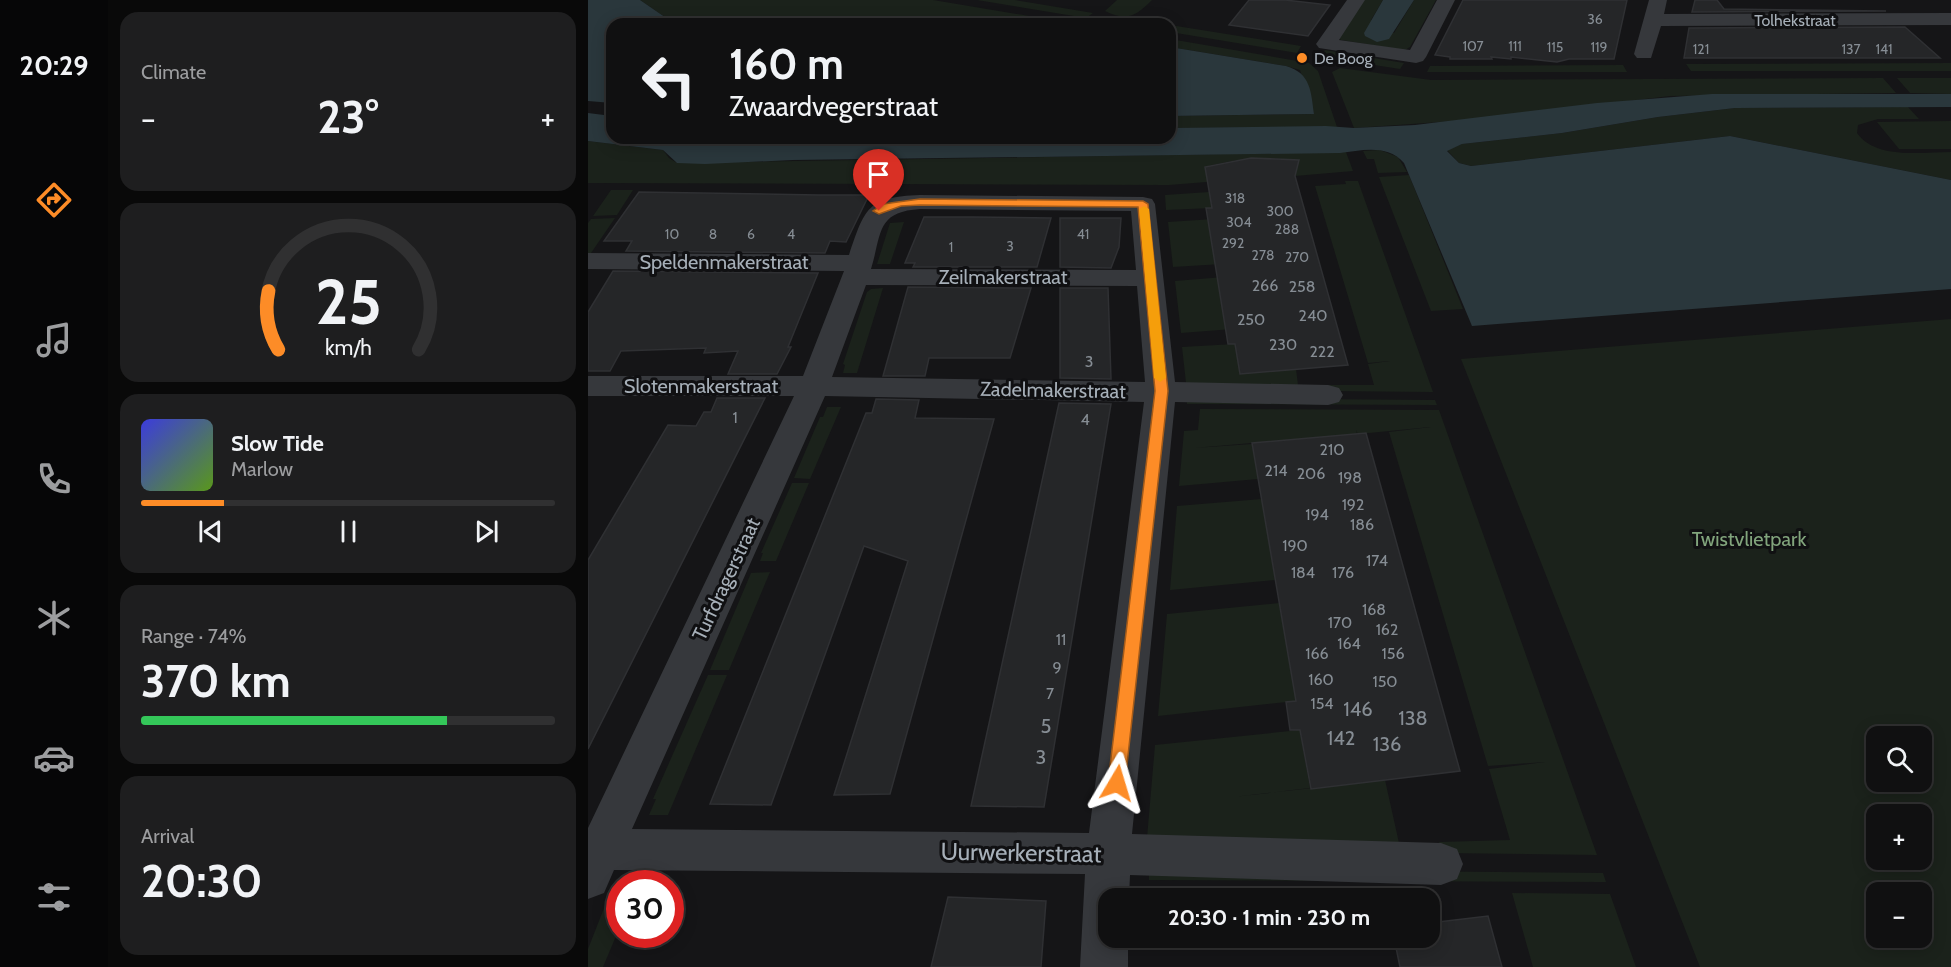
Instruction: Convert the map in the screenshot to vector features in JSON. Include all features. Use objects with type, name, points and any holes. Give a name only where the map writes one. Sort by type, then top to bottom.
[{"type":"street","points":[[1348,1],[1326,44],[1416,57],[1446,0]]},
{"type":"street","points":[[1644,54],[1658,0]]},
{"type":"street","name":"Tolhekstraat","points":[[1917,0],[1944,19]]},
{"type":"street","name":"Tolhekstraat","points":[[1653,20],[1944,19]]},
{"type":"street","name":"Turfdragerstraat","points":[[593,859],[814,386],[874,218],[879,211],[887,206],[901,203],[1143,204],[1151,278]]},
{"type":"street","name":"Speldenmakerstraat","points":[[588,261],[857,270]]},
{"type":"street","name":"Zeilmakerstraat","points":[[857,270],[1151,278]]},
{"type":"street","points":[[1104,967],[1108,854],[1161,391],[1151,278]]},
{"type":"street","name":"Slotenmakerstraat","points":[[588,386],[814,386]]},
{"type":"street","name":"Zadelmakerstraat","points":[[814,386],[1328,395]]},
{"type":"street","name":"Uurwerkerstraat","points":[[593,859],[1108,854],[1441,864]]},
{"type":"green space","points":[[640,0],[933,0],[1041,18],[666,18]]},
{"type":"green space","points":[[977,0],[1015,0],[1093,13],[1086,18]]},
{"type":"green space","points":[[1117,0],[1152,0],[1141,10],[1125,17],[1105,11]]},
{"type":"green space","points":[[1363,0],[1383,0],[1371,20],[1394,33],[1414,0],[1436,0],[1410,47],[1405,50],[1339,38]]},
{"type":"green space","points":[[1176,26],[1301,46],[1297,53],[1176,33]]},
{"type":"green space","points":[[1176,40],[1309,63],[1318,71],[1337,127],[1176,128],[1176,116],[1314,114],[1300,70],[1176,48]]},
{"type":"green space","points":[[1325,50],[1404,63],[1400,69],[1323,57],[1321,55]]},
{"type":"green space","points":[[1951,63],[1951,71],[1691,71],[1686,64]]},
{"type":"green space","points":[[1623,65],[1627,72],[1427,72],[1430,66]]},
{"type":"green space","points":[[1340,68],[1431,80],[1883,78],[1896,93],[1670,96],[1469,120],[1354,128],[1332,72]]},
{"type":"green space","points":[[1897,78],[1951,78],[1951,94],[1910,93]]},
{"type":"green space","points":[[1908,107],[1919,119],[1878,119],[1858,125],[1857,133],[1865,142],[1888,151],[1951,152],[1951,180],[1730,136],[1471,166],[1459,163],[1447,150],[1462,144],[1562,133],[1658,117],[1735,108]]},
{"type":"green space","points":[[1951,121],[1951,149],[1899,149],[1877,122]]},
{"type":"green space","points":[[588,141],[663,150],[677,163],[1346,152],[1353,171],[1295,176],[1299,160],[1265,158],[1208,166],[1219,181],[1169,185],[588,183]]},
{"type":"green space","points":[[1380,150],[1398,157],[1407,172],[1378,173],[1374,159],[1367,159],[1363,151]]},
{"type":"green space","points":[[1409,175],[1463,309],[1431,311],[1379,177]]},
{"type":"green space","points":[[1345,181],[1358,181],[1433,392],[1328,391],[1328,385],[1374,385],[1368,364],[1390,361],[1368,363],[1315,186],[1346,184]]},
{"type":"green space","points":[[611,190],[633,190],[617,215],[593,216]]},
{"type":"green space","points":[[1209,192],[1212,208],[1166,210],[1165,195]]},
{"type":"green space","points":[[615,218],[588,256],[588,223],[591,219]]},
{"type":"green space","points":[[1214,219],[1222,264],[1173,267],[1168,222]]},
{"type":"green space","points":[[904,222],[890,264],[877,264],[890,223]]},
{"type":"green space","points":[[1224,277],[1233,329],[1181,333],[1175,281]]},
{"type":"green space","points":[[883,288],[857,373],[843,373],[845,365],[843,364],[867,292],[871,289]]},
{"type":"green space","name":"Twistvlietpark","points":[[1951,319],[1951,967],[1700,967],[1461,359]]},
{"type":"green space","points":[[1235,344],[1296,369],[1298,385],[1186,383],[1182,347]]},
{"type":"green space","points":[[1187,398],[1435,400],[1437,405],[1187,404]]},
{"type":"green space","points":[[827,407],[841,407],[810,479],[794,478],[820,417],[823,417]]},
{"type":"green space","points":[[1200,409],[1439,410],[1597,855],[1441,853],[1439,842],[1510,840],[1489,769],[1545,762],[1488,766],[1389,432],[1431,427],[1358,434],[1356,430],[1357,434],[1194,448],[1252,444],[1258,479],[1179,486],[1184,431],[1198,430]]},
{"type":"green space","points":[[792,483],[809,483],[776,561],[760,561],[763,553],[761,553]]},
{"type":"green space","points":[[1262,499],[1275,580],[1170,590],[1177,506]]},
{"type":"green space","points":[[770,572],[729,670],[710,670],[751,573]]},
{"type":"green space","points":[[1279,603],[1296,701],[1158,716],[1167,614]]},
{"type":"green space","points":[[708,675],[727,675],[668,815],[649,815],[656,799],[653,799]]},
{"type":"green space","points":[[1300,730],[1310,788],[1233,797],[1385,780],[1399,843],[1147,838],[1155,745]]},
{"type":"green space","points":[[1149,869],[1603,873],[1606,882],[1149,880]]},
{"type":"green space","points":[[1512,893],[1610,894],[1636,967],[1533,967]]},
{"type":"green space","points":[[606,903],[606,948],[611,948],[603,967],[588,967],[588,949]]},
{"type":"shaded area","points":[[588,0],[640,0],[666,18],[606,18],[606,102],[588,101]]},
{"type":"shaded area","points":[[1383,0],[1414,0],[1389,39],[1377,42],[1365,36],[1364,33]]},
{"type":"shaded area","points":[[1176,48],[1294,69],[1305,78],[1308,84],[1314,114],[1176,116]]},
{"type":"shaded area","points":[[1712,94],[1951,94],[1951,107],[1735,108],[1658,117],[1562,133],[1462,144],[1447,151],[1459,163],[1471,166],[1730,136],[1951,180],[1951,289],[1472,326],[1404,163],[1398,157],[1383,151],[793,160],[705,164],[677,163],[663,150],[613,144],[1176,144],[1176,128],[1326,126],[1354,128],[1415,125],[1597,103]]},
{"type":"shaded area","points":[[588,113],[606,115],[606,143],[588,141]]},
{"type":"building","points":[[1249,0],[1285,0],[1330,5],[1308,36],[1229,25]]},
{"type":"building","points":[[1463,0],[1627,0],[1614,59],[1569,59],[1557,62],[1511,57],[1511,59],[1491,57],[1492,59],[1450,59],[1450,57],[1435,55]]},
{"type":"building","points":[[1695,0],[1717,0],[1724,9],[1886,11],[1692,12]]},
{"type":"building","points":[[1905,27],[1940,58],[1684,58],[1689,28]]},
{"type":"building","points":[[1251,158],[1299,160],[1295,176],[1348,365],[1240,374],[1235,344],[1228,344],[1206,208],[1212,208],[1205,167]]},
{"type":"building","points":[[639,192],[869,195],[846,242],[830,241],[825,253],[626,251],[632,241],[604,241]]},
{"type":"building","points":[[924,217],[1051,218],[1037,267],[913,267],[915,263],[905,263]]},
{"type":"building","points":[[1060,218],[1121,218],[1119,247],[1111,268],[1060,267]]},
{"type":"building","points":[[613,271],[818,273],[788,347],[791,347],[777,374],[728,374],[738,351],[704,353],[706,348],[621,351],[610,371],[588,371],[588,312]]},
{"type":"building","points":[[908,287],[1031,288],[1010,358],[929,358],[925,376],[883,376]]},
{"type":"building","points":[[1060,288],[1108,288],[1111,379],[1060,378]]},
{"type":"building","points":[[717,398],[765,398],[588,749],[588,560],[668,425],[696,426],[704,412],[711,412]]},
{"type":"building","points":[[876,399],[919,400],[915,418],[994,419],[890,794],[834,795],[908,561],[864,546],[771,805],[710,804],[866,413],[872,413]]},
{"type":"building","points":[[1059,403],[1111,404],[1044,807],[971,806]]},
{"type":"building","points":[[1366,433],[1460,771],[1311,789],[1300,730],[1290,730],[1286,702],[1296,701],[1252,443]]},
{"type":"building","points":[[948,897],[1046,901],[1041,967],[931,967]]},
{"type":"building","points":[[1488,916],[1502,967],[1400,967],[1396,948],[1440,948],[1440,922]]},
{"type":"slow traffic","points":[[1144,209],[1160,378]]},
{"type":"place","name":"De Boog","points":[[1302,58]]},
{"type":"route","points":[[879,211],[887,206],[920,202],[1143,204],[1161,391],[1117,783]]}]
